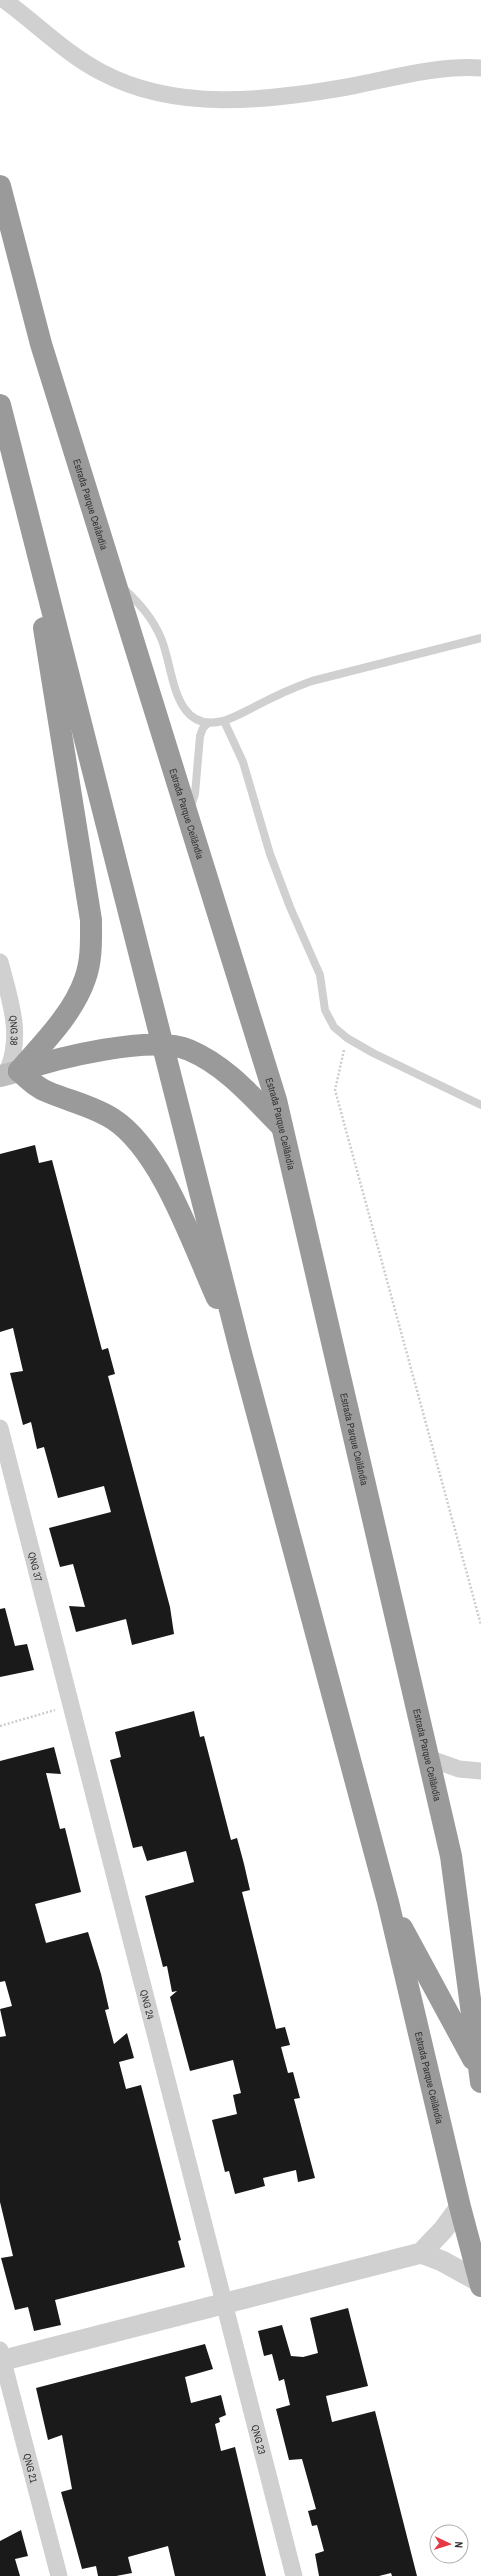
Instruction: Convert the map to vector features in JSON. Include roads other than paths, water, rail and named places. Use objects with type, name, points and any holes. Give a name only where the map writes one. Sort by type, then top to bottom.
[{"type":"highway","name":"Estrada Parque Ceilândia","points":[[0,186],[41,344],[276,1100],[451,1856],[466,1960],[480,2075]]},
{"type":"highway","name":"Estrada Parque Ceilândia","points":[[0,405],[5,446],[24,502],[241,1353],[388,1902],[460,2207],[480,2284]]},
{"type":"highway","points":[[8,1074],[56,1027],[75,1000],[86,978],[91,950],[91,920],[24,502]]},
{"type":"highway","points":[[8,1074],[79,1055],[162,1044],[188,1049],[210,1061],[231,1076],[282,1127]]},
{"type":"highway","points":[[8,1074],[47,1092],[96,1110],[113,1119],[132,1135],[151,1158],[167,1187],[241,1353]]},
{"type":"highway","points":[[388,1902],[480,2075]]},
{"type":"street","points":[[4,0],[84,62],[102,73],[134,86],[177,97],[205,100],[284,96],[433,71],[481,68]]},
{"type":"street","name":"QNG 38","points":[[0,962],[16,1039],[13,1060],[8,1074]]},
{"type":"street","name":"QNG 37","points":[[0,1428],[71,1706]]},
{"type":"street","name":"QNG 24","points":[[71,1706],[225,2303]]},
{"type":"street","points":[[428,1758],[452,1767],[481,1771]]},
{"type":"street","points":[[1,2357],[225,2303],[421,2253],[443,2230],[460,2207]]},
{"type":"street","points":[[421,2253],[442,2261],[480,2284]]},
{"type":"street","name":"QNG 23","points":[[225,2303],[294,2576]]},
{"type":"street","name":"QNG 21","points":[[1,2357],[59,2576]]},
{"type":"lane","points":[[115,580],[144,607],[162,638],[173,683],[183,707],[208,723],[224,721],[290,689],[312,681],[481,638]]},
{"type":"lane","points":[[224,721],[243,762],[270,854],[290,907],[320,975],[327,1016],[334,1027],[347,1038],[411,1073],[481,1105]]},
{"type":"lane","points":[[188,816],[195,794],[200,736],[208,723]]}]
